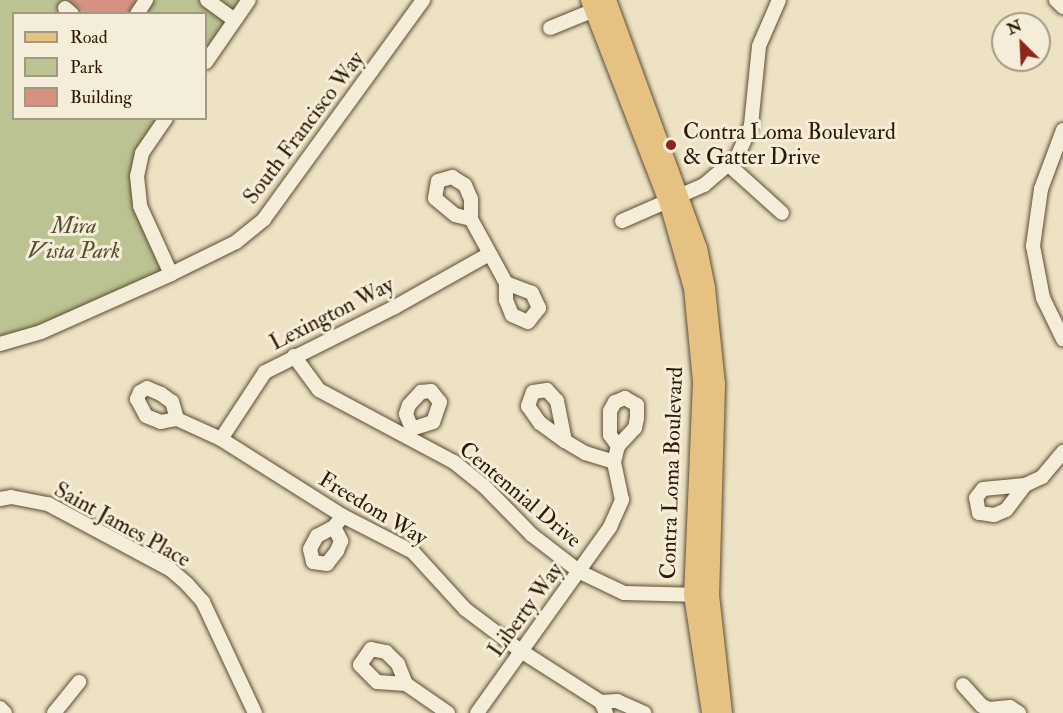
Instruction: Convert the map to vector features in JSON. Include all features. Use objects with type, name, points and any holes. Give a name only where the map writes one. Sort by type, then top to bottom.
[{"type":"main road","name":"Contra Loma Boulevard","points":[[597,4],[674,200],[698,248],[714,338],[701,595],[711,713]]},
{"type":"main road","name":"Contra Loma Boulevard","points":[[701,595],[723,713]]},
{"type":"street","points":[[207,0],[235,20]]},
{"type":"street","points":[[207,62],[249,0]]},
{"type":"street","name":"South Francisco Way","points":[[0,344],[41,332],[171,274],[236,242],[264,219],[423,0]]},
{"type":"street","points":[[622,221],[704,185],[730,166],[744,146],[751,125],[759,46],[779,0]]},
{"type":"street","points":[[1056,0],[1063,7]]},
{"type":"street","points":[[550,28],[597,4]]},
{"type":"street","points":[[165,120],[142,153],[137,176],[140,206],[171,274]]},
{"type":"street","points":[[1063,130],[1041,189],[1034,246],[1043,298],[1063,339]]},
{"type":"street","points":[[730,166],[782,213]]},
{"type":"street","points":[[471,219],[506,283]]},
{"type":"street","name":"Lexington Way","points":[[221,439],[265,372],[395,307],[489,254]]},
{"type":"street","name":"Centennial Drive","points":[[294,356],[319,390],[410,433],[454,462],[484,486],[532,536],[580,572],[624,593],[701,595]]},
{"type":"street","name":"Freedom Way","points":[[177,419],[221,439],[338,521],[413,552],[465,609],[520,651],[604,708]]},
{"type":"street","points":[[565,441],[614,462],[618,446]]},
{"type":"street","points":[[1025,485],[1042,477],[1063,452]]},
{"type":"street","name":"Liberty Way","points":[[477,713],[610,527],[622,500],[614,462]]},
{"type":"street","name":"Saint James Place","points":[[0,499],[11,497],[48,504],[171,570],[188,584],[203,602],[255,713]]},
{"type":"street","points":[[54,713],[79,682]]},
{"type":"street","points":[[406,684],[448,713]]},
{"type":"street","points":[[963,685],[982,706],[990,711],[1011,707],[1020,713]]},
{"type":"street","points":[[604,708],[617,701],[644,713]]},
{"type":"street","points":[[0,708],[5,713]]},
{"type":"green space","name":"Mira Vista Park","points":[[0,0],[249,0],[207,61],[207,12],[12,12],[12,120],[165,120],[137,176],[171,274],[0,344]]},
{"type":"building","points":[[69,0],[135,0],[129,12],[84,12]]},
{"type":"place","name":"Contra Loma Boulevard & Gatter Drive","points":[[671,145]]}]
